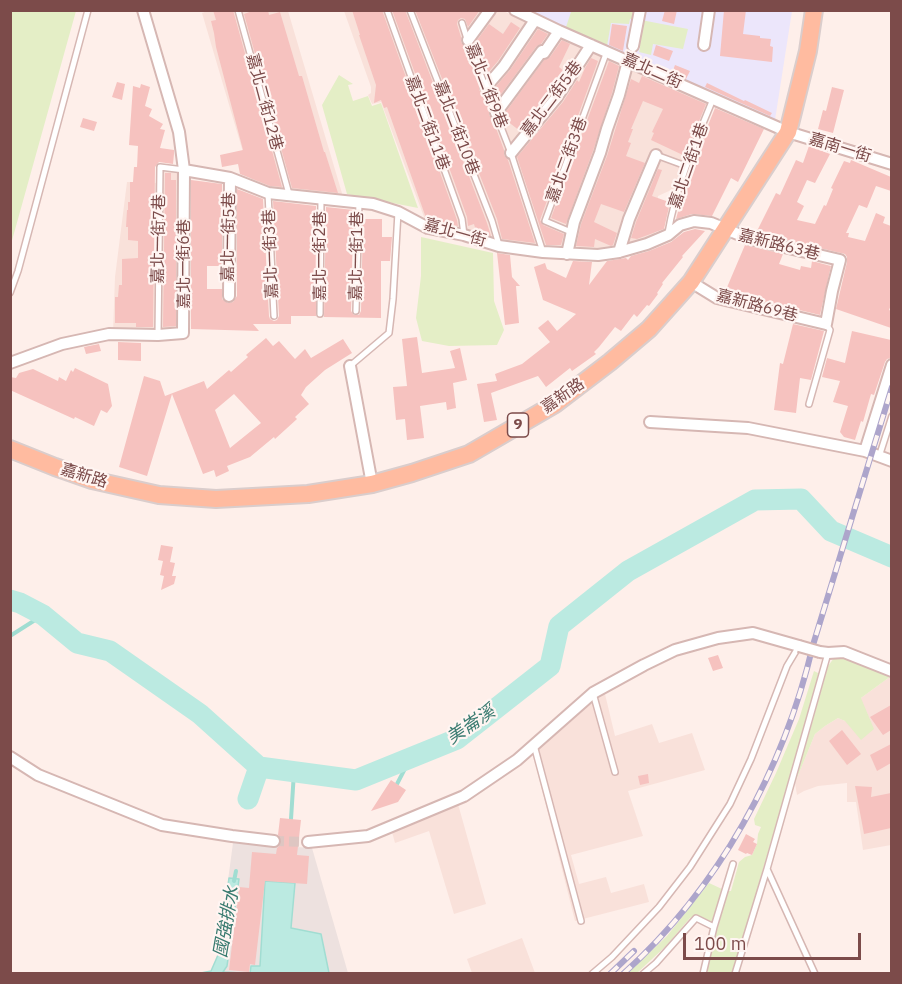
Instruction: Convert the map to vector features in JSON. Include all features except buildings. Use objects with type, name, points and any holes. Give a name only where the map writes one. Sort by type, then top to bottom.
[{"type":"main road","name":"嘉新路","points":[[11,450],[92,480],[159,495],[216,499],[308,494],[372,484],[469,454],[555,404],[610,362],[650,329],[691,282],[788,132],[808,51],[814,10]]},
{"type":"street","points":[[143,10],[179,132],[184,170]]},
{"type":"street","points":[[468,40],[490,10]]},
{"type":"street","name":"嘉北二街","points":[[515,10],[788,132]]},
{"type":"street","points":[[633,46],[640,10]]},
{"type":"street","points":[[704,45],[709,10]]},
{"type":"street","points":[[486,87],[504,66],[535,20]]},
{"type":"street","points":[[496,113],[559,31]]},
{"type":"street","name":"嘉北二街5巷","points":[[511,153],[557,97],[591,45]]},
{"type":"street","points":[[567,254],[574,222],[620,95],[628,61]]},
{"type":"street","name":"嘉南一街","points":[[788,132],[891,164]]},
{"type":"street","points":[[619,252],[629,219],[656,155]]},
{"type":"street","name":"嘉北一街","points":[[184,170],[230,178],[268,193],[373,204],[398,212],[428,228],[464,235],[499,246],[543,252],[598,255],[619,252],[647,244],[668,235],[680,225],[694,221],[711,224],[725,230]]},
{"type":"street","name":"嘉北一街6巷","points":[[158,335],[183,333],[184,170]]},
{"type":"street","name":"嘉北一街5巷","points":[[228,296],[230,178]]},
{"type":"street","name":"嘉新路63巷","points":[[725,230],[750,239],[840,260],[826,324]]},
{"type":"street","name":"嘉新路69巷","points":[[691,282],[717,297],[826,324]]},
{"type":"street","points":[[10,363],[62,344],[109,334],[158,335]]},
{"type":"street","points":[[864,451],[891,365]]},
{"type":"street","points":[[350,366],[372,484]]},
{"type":"street","points":[[650,422],[748,428],[864,451],[891,461]]},
{"type":"street","points":[[308,842],[368,836],[464,796],[517,760],[593,693],[675,650],[718,638],[753,633],[824,652],[844,652],[891,671]]},
{"type":"street","points":[[10,757],[38,775],[162,825],[273,841]]},
{"type":"lane","points":[[10,293],[18,272],[88,10]]},
{"type":"lane","name":"嘉北二街12巷","points":[[238,10],[289,194]]},
{"type":"lane","name":"嘉北二街11巷","points":[[387,10],[462,219],[464,235]]},
{"type":"lane","name":"嘉北二街10巷","points":[[410,10],[492,221],[499,246]]},
{"type":"lane","name":"嘉北二街9巷","points":[[462,22],[511,153],[543,252]]},
{"type":"lane","name":"嘉北二街3巷","points":[[567,254],[572,231],[545,220],[607,51]]},
{"type":"lane","name":"嘉北二街1巷","points":[[668,235],[686,166],[714,99]]},
{"type":"lane","points":[[656,155],[686,166]]},
{"type":"lane","name":"嘉北一街7巷","points":[[158,335],[160,167],[184,170]]},
{"type":"lane","name":"嘉北一街3巷","points":[[268,193],[274,316]]},
{"type":"lane","name":"嘉北一街2巷","points":[[320,314],[321,198]]},
{"type":"lane","name":"嘉北一街1巷","points":[[356,311],[359,202]]},
{"type":"lane","points":[[350,366],[389,333],[398,212]]},
{"type":"lane","points":[[809,404],[830,330],[826,324]]},
{"type":"lane","points":[[879,457],[891,416]]},
{"type":"lane","points":[[592,974],[612,957],[659,907],[690,867],[734,795],[751,759],[787,666],[799,646]]},
{"type":"lane","points":[[735,974],[767,869],[824,652]]},
{"type":"lane","points":[[593,693],[615,772]]},
{"type":"lane","points":[[534,745],[581,921]]},
{"type":"lane","points":[[703,974],[733,864]]},
{"type":"lane","points":[[767,869],[815,974]]},
{"type":"lane","points":[[643,974],[656,963],[696,918],[714,927]]},
{"type":"shaded area","points":[[210,10],[288,11],[344,200],[253,186],[202,13]]},
{"type":"shaded area","points":[[344,11],[503,11],[712,99],[680,186],[658,196],[657,223],[653,241],[594,253],[517,245],[427,225],[381,102],[372,104],[368,95],[371,93],[371,87]]},
{"type":"shaded area","points":[[516,11],[792,11],[775,120],[709,93]]},
{"type":"shaded area","points":[[161,172],[183,172],[182,332],[159,332]]},
{"type":"shaded area","points":[[127,182],[159,183],[158,332],[113,333],[115,277]]},
{"type":"shaded area","points":[[891,676],[891,845],[863,850],[856,802],[847,802],[847,783],[818,786],[797,795],[795,783],[815,734],[838,718],[845,721],[861,698]]},
{"type":"shaded area","points":[[605,694],[615,736],[652,724],[659,743],[692,733],[705,770],[628,791],[643,836],[571,855],[579,884],[606,877],[611,893],[644,884],[649,902],[575,921],[533,754]]},
{"type":"shaded area","points":[[458,804],[486,904],[454,914],[429,831],[395,843],[392,832]]},
{"type":"shaded area","points":[[233,843],[312,848],[348,973],[211,974],[218,955]]},
{"type":"shaded area","points":[[522,938],[535,973],[472,973],[467,959]]},
{"type":"green space","points":[[10,11],[76,11],[11,244]]},
{"type":"green space","points":[[568,11],[636,11],[634,19],[630,19],[629,24],[611,23],[607,46],[564,33],[571,12]]},
{"type":"green space","points":[[641,20],[688,29],[683,49],[653,44],[651,55],[639,52],[640,48],[636,46]]},
{"type":"green space","points":[[339,75],[353,84],[348,85],[353,101],[368,96],[372,106],[381,103],[418,208],[347,194],[322,105]]},
{"type":"green space","points":[[421,237],[493,253],[494,301],[504,330],[497,345],[449,346],[422,341],[416,318],[421,276]]},
{"type":"green space","points":[[841,656],[891,676],[861,698],[874,729],[861,740],[845,721],[838,718],[825,726],[815,734],[795,783],[828,666],[834,658]]},
{"type":"green space","points":[[814,671],[818,673],[817,683],[733,973],[710,973],[707,971],[707,966],[728,891],[731,891],[739,862],[752,855],[757,844],[761,827],[755,825],[754,819],[799,719]]},
{"type":"green space","points":[[709,883],[722,889],[712,924],[696,915],[690,918],[666,946],[637,973],[627,974],[667,936]]},
{"type":"water","points":[[229,878],[239,879],[227,966],[223,972],[241,973],[201,973],[211,971],[218,955]]},
{"type":"water","points":[[265,881],[295,883],[291,928],[321,934],[329,973],[250,974],[251,966],[260,966]]},
{"type":"waterway","name":"美崙溪","points":[[10,600],[43,615],[77,643],[110,651],[200,714],[259,767],[356,780],[457,739],[550,666],[559,626],[628,571],[755,500],[801,499],[831,531],[892,557]]},
{"type":"waterway","points":[[10,636],[43,615]]},
{"type":"waterway","points":[[397,784],[411,757]]},
{"type":"waterway","name":"國強排水","points":[[248,799],[259,767]]},
{"type":"waterway","points":[[291,819],[294,772]]},
{"type":"waterway","name":"國強排水","points":[[234,881],[236,871]]},
{"type":"tunnel","points":[[274,841],[308,842]]},
{"type":"railway","points":[[623,974],[658,940],[718,865],[765,781],[785,737],[800,691],[892,387]]},
{"type":"railway","points":[[610,974],[634,951]]}]
